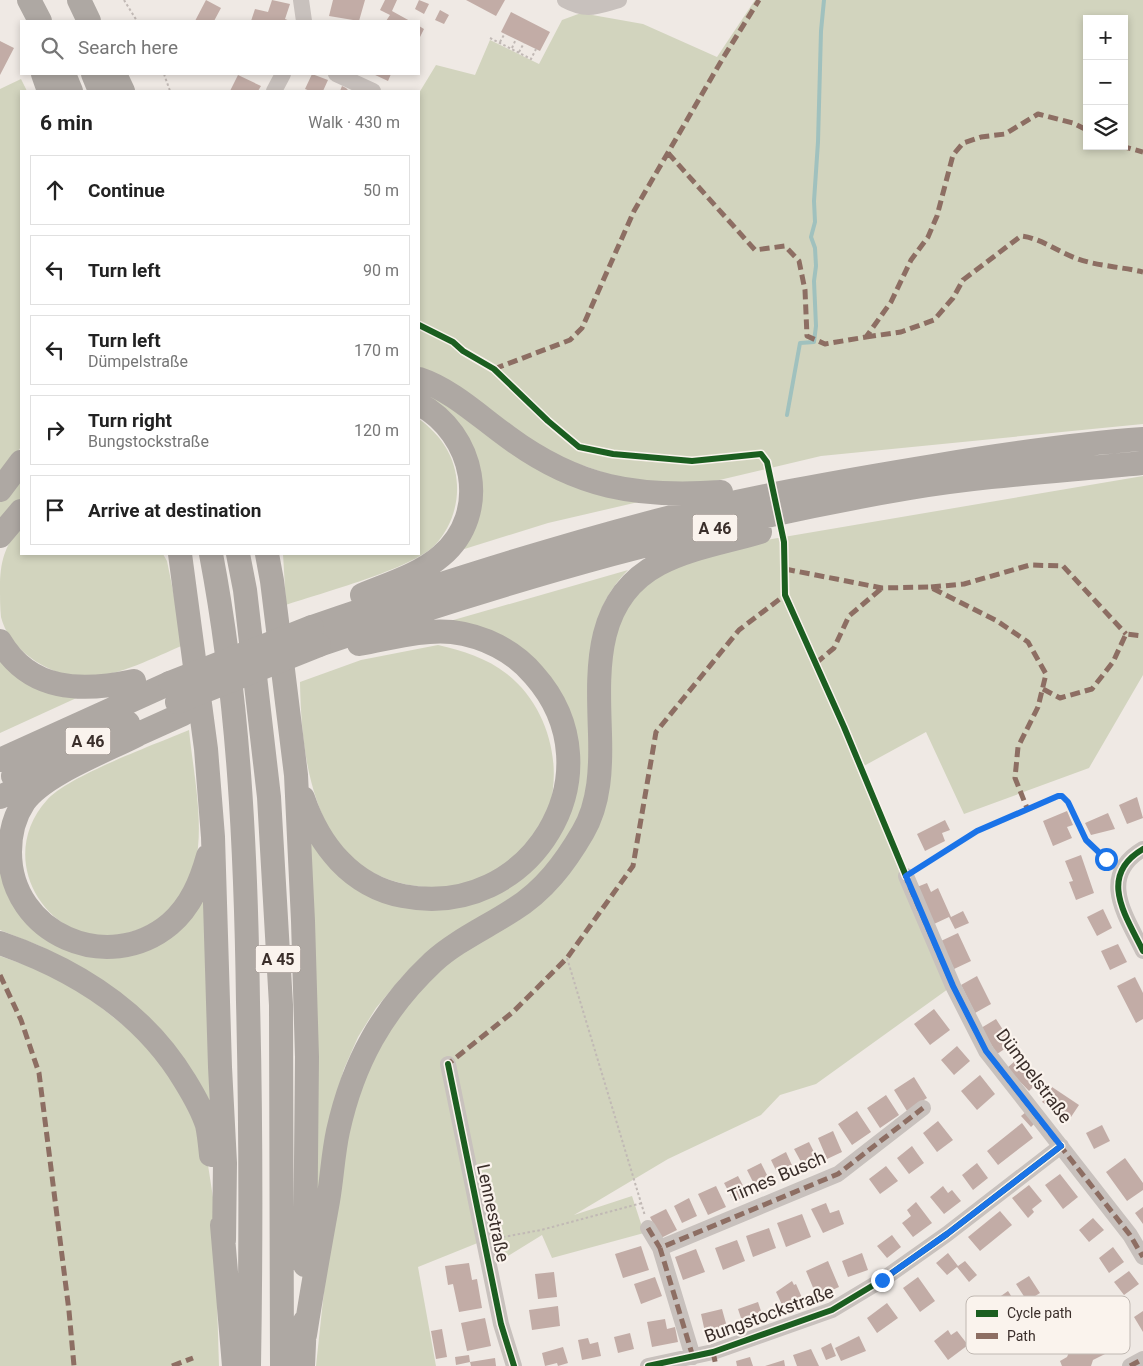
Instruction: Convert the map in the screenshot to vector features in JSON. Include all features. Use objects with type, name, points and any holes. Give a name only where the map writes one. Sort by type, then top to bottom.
[{"type":"highway","points":[[14,0],[22,20]]},
{"type":"highway","points":[[29,0],[39,20]]},
{"type":"highway","points":[[61,0],[71,20]]},
{"type":"highway","points":[[78,0],[88,20]]},
{"type":"highway","points":[[42,75],[49,90]]},
{"type":"highway","points":[[64,75],[71,90]]},
{"type":"highway","points":[[93,75],[100,90]]},
{"type":"highway","points":[[115,75],[123,90]]},
{"type":"highway","points":[[420,380],[448,393],[544,462],[574,475],[628,491],[678,495],[721,492]]},
{"type":"highway","points":[[213,837],[201,880],[195,894],[183,910],[171,924],[156,934],[120,947],[100,948],[78,943],[60,936],[41,923],[24,903],[14,885],[10,862],[10,841],[14,821],[24,801],[49,779],[137,735],[174,692],[315,636],[362,595],[422,569],[442,556],[459,534],[469,513],[472,487],[469,464],[460,444],[449,429],[435,415],[420,405]]},
{"type":"highway","name":"A 46","points":[[0,760],[315,636],[456,578],[588,540],[724,505],[855,478],[1098,442],[1143,439]]},
{"type":"highway","points":[[362,595],[557,534],[721,492],[805,473],[896,456],[1033,441],[1098,442]]},
{"type":"highway","points":[[0,490],[20,463]]},
{"type":"highway","points":[[358,644],[591,573],[760,532],[911,499],[1133,464]]},
{"type":"highway","name":"A 46","points":[[315,636],[445,602],[656,541],[807,508],[911,488],[1042,471],[1133,464]]},
{"type":"highway","points":[[0,536],[20,512]]},
{"type":"highway","points":[[305,1335],[338,1132],[346,1097],[356,1070],[376,1031],[393,1004],[435,960],[538,892],[556,874],[586,828],[599,781],[598,673],[602,643],[611,615],[619,600],[644,573],[661,563],[760,532]]},
{"type":"highway","name":"A 45","points":[[210,555],[220,602],[236,733],[247,909],[252,1199],[249,1366]]},
{"type":"highway","name":"A 45","points":[[238,555],[245,590],[268,788],[281,1005],[282,1366]]},
{"type":"highway","points":[[267,555],[296,775],[307,1057],[305,1335],[303,1366]]},
{"type":"highway","points":[[271,555],[272,581]]},
{"type":"highway","points":[[179,558],[206,749],[213,837],[225,1163],[224,1240]]},
{"type":"highway","points":[[296,775],[318,834],[334,856],[348,870],[382,891],[406,897],[441,899],[475,893],[516,872],[533,855],[552,826],[562,803],[567,780],[568,753],[564,727],[556,705],[523,662],[498,646],[476,637],[452,632],[425,633],[358,644],[315,636]]},
{"type":"highway","points":[[0,641],[6,652],[25,671],[65,687],[104,688],[134,681],[174,692]]},
{"type":"highway","points":[[0,744],[134,681]]},
{"type":"highway","name":"A 46","points":[[0,782],[98,736],[174,692]]},
{"type":"highway","points":[[0,797],[137,735]]},
{"type":"highway","points":[[0,943],[61,967],[93,986],[146,1029],[173,1061],[195,1098],[207,1125],[224,1240],[234,1366]]},
{"type":"street","points":[[301,0],[304,20]]},
{"type":"street","points":[[565,0],[579,8],[591,8],[620,0]]},
{"type":"street","points":[[275,90],[282,75]]},
{"type":"street","points":[[338,75],[371,90]]},
{"type":"street","points":[[1143,849],[1124,864],[1118,878],[1117,889],[1120,902],[1143,951]]},
{"type":"street","name":"Dümpelstraße","points":[[906,876],[953,986],[986,1051],[1130,1235],[1143,1257]]},
{"type":"street","name":"Lennestraße","points":[[448,1064],[501,1324],[514,1366]]},
{"type":"street","name":"Times Busch","points":[[660,1248],[838,1174],[923,1108]]},
{"type":"street","name":"Bungstockstraße","points":[[648,1366],[693,1357],[714,1359],[840,1305],[882,1280],[947,1234],[1061,1146]]},
{"type":"street","points":[[648,1228],[660,1248],[693,1357]]},
{"type":"street","points":[[1130,1366],[1143,1360]]},
{"type":"path","points":[[124,0],[136,20]]},
{"type":"path","points":[[500,43],[504,33]]},
{"type":"path","points":[[490,38],[531,59],[536,49]]},
{"type":"path","points":[[512,49],[516,39]]},
{"type":"path","points":[[519,53],[524,44]]},
{"type":"path","points":[[164,75],[170,90]]},
{"type":"path","points":[[906,876],[977,831],[1027,808],[1062,796],[1068,802],[1086,840],[1106,859],[1118,878]]},
{"type":"path","points":[[567,958],[648,1228]]},
{"type":"path","points":[[483,1241],[541,1230],[642,1203]]},
{"type":"green space","points":[[755,0],[1143,0],[1143,424],[821,456],[694,486],[622,479],[550,454],[420,373],[420,91],[436,65],[475,75],[490,40],[539,64],[562,20],[581,13],[643,24],[717,57]]},
{"type":"green space","points":[[21,79],[26,90],[20,90],[20,448],[0,475],[0,89]]},
{"type":"green space","points":[[420,389],[647,500],[548,523],[458,551],[477,497],[420,397]]},
{"type":"green space","points":[[420,420],[427,425],[446,448],[454,465],[456,475],[457,493],[452,517],[440,539],[423,554],[407,563],[365,580],[286,605],[283,555],[420,555]]},
{"type":"green space","points":[[20,475],[20,503],[0,521],[0,501]]},
{"type":"green space","points":[[1143,476],[1143,675],[1089,768],[964,814],[926,732],[862,767],[901,876],[948,989],[816,1084],[780,1095],[761,1115],[668,1159],[574,1215],[632,1196],[644,1233],[552,1258],[542,1235],[495,1264],[490,1238],[418,1267],[436,1366],[316,1366],[334,1197],[344,1137],[377,1045],[427,979],[581,852],[610,640],[631,600],[659,575],[693,559],[772,539]]},
{"type":"green space","points":[[20,529],[20,555],[164,555],[167,561],[184,645],[127,669],[97,676],[67,675],[56,672],[36,661],[26,654],[10,637],[1,617],[0,587],[2,563],[7,548]]},
{"type":"green space","points":[[628,570],[606,599],[594,632],[590,778],[575,830],[532,884],[430,951],[401,978],[376,1008],[358,1037],[344,1069],[335,1099],[314,1238],[307,833],[329,863],[468,903],[565,817],[554,687],[450,621]]},
{"type":"green space","points":[[438,645],[483,659],[507,674],[523,689],[536,707],[545,727],[554,771],[547,815],[534,840],[495,873],[475,882],[453,886],[430,887],[407,884],[385,878],[364,868],[347,854],[333,836],[324,818],[311,781],[304,741],[300,682],[361,660]]},
{"type":"green space","points":[[0,653],[83,695],[0,733]]},
{"type":"green space","points":[[189,730],[199,816],[199,833],[195,865],[181,897],[165,915],[128,933],[100,936],[87,935],[74,930],[57,919],[43,905],[33,889],[27,871],[25,853],[28,835],[35,817],[47,800],[73,781],[113,761]]},
{"type":"green space","points":[[0,868],[8,894],[103,955],[206,888],[213,1123],[81,967],[40,946],[0,930]]},
{"type":"green space","points":[[0,956],[48,973],[83,993],[152,1048],[190,1109],[208,1165],[214,1204],[219,1366],[0,1366]]},
{"type":"building","points":[[206,0],[221,8],[215,20],[196,20]]},
{"type":"building","points":[[272,0],[290,4],[285,19],[288,20],[251,20],[255,9],[268,12]]},
{"type":"building","points":[[333,0],[365,0],[359,20],[329,16]]},
{"type":"building","points":[[385,0],[397,0],[392,11],[408,20],[387,20],[390,15],[380,10]]},
{"type":"building","points":[[419,0],[429,4],[424,14],[415,9]]},
{"type":"building","points":[[466,0],[505,0],[496,16]]},
{"type":"building","points":[[440,10],[449,15],[444,24],[435,20]]},
{"type":"building","points":[[511,12],[550,32],[540,51],[501,32]]},
{"type":"building","points":[[420,27],[424,29],[420,37]]},
{"type":"building","points":[[0,41],[14,48],[0,75]]},
{"type":"building","points":[[238,75],[261,86],[259,90],[230,90]]},
{"type":"building","points":[[312,75],[328,80],[323,90],[305,89]]},
{"type":"building","points":[[375,75],[391,75],[388,81]]},
{"type":"building","points":[[342,86],[348,90],[340,90]]},
{"type":"building","points":[[1137,797],[1143,818],[1127,824],[1119,805]]},
{"type":"building","points":[[1067,811],[1073,825],[1067,827],[1072,838],[1053,846],[1043,821]]},
{"type":"building","points":[[1108,813],[1115,829],[1091,835],[1085,823]]},
{"type":"building","points":[[945,820],[950,830],[942,833],[945,841],[925,851],[917,834]]},
{"type":"building","points":[[1081,855],[1094,893],[1076,900],[1069,882],[1073,881],[1065,861]]},
{"type":"building","points":[[927,883],[931,892],[938,888],[951,917],[963,911],[969,923],[955,929],[949,917],[934,924],[917,887]]},
{"type":"building","points":[[1103,909],[1112,928],[1097,936],[1087,917]]},
{"type":"building","points":[[958,933],[971,961],[954,969],[941,941]]},
{"type":"building","points":[[1118,944],[1127,962],[1110,970],[1101,951]]},
{"type":"building","points":[[977,976],[991,1004],[975,1013],[961,985]]},
{"type":"building","points":[[1135,977],[1143,993],[1143,1019],[1136,1023],[1117,986]]},
{"type":"building","points":[[934,1009],[950,1030],[930,1045],[914,1024]]},
{"type":"building","points":[[996,1019],[1012,1044],[997,1054],[981,1028]]},
{"type":"building","points":[[957,1046],[970,1061],[954,1075],[941,1060]]},
{"type":"building","points":[[1021,1056],[1042,1078],[1029,1091],[1007,1068]]},
{"type":"building","points":[[980,1075],[995,1094],[977,1110],[961,1091]]},
{"type":"building","points":[[914,1077],[927,1098],[907,1111],[894,1090]]},
{"type":"building","points":[[1052,1087],[1079,1105],[1069,1120],[1042,1102]]},
{"type":"building","points":[[886,1095],[899,1115],[880,1128],[867,1108]]},
{"type":"building","points":[[857,1111],[871,1132],[852,1145],[838,1124]]},
{"type":"building","points":[[1026,1112],[1035,1123],[1031,1127],[1021,1116]]},
{"type":"building","points":[[938,1121],[953,1140],[937,1152],[923,1133]]},
{"type":"building","points":[[1022,1123],[1033,1138],[998,1165],[987,1151]]},
{"type":"building","points":[[1102,1125],[1110,1141],[1094,1149],[1086,1133]]},
{"type":"building","points":[[833,1131],[842,1152],[827,1159],[818,1138]]},
{"type":"building","points":[[809,1142],[819,1162],[805,1169],[794,1149]]},
{"type":"building","points":[[912,1146],[924,1163],[909,1174],[897,1158]]},
{"type":"building","points":[[786,1152],[796,1174],[781,1181],[771,1160]]},
{"type":"building","points":[[1125,1158],[1143,1183],[1143,1190],[1127,1201],[1106,1172]]},
{"type":"building","points":[[761,1163],[772,1185],[758,1192],[747,1170]]},
{"type":"building","points":[[977,1163],[988,1178],[973,1190],[962,1175]]},
{"type":"building","points":[[886,1166],[898,1181],[880,1194],[869,1179]]},
{"type":"building","points":[[1060,1174],[1078,1197],[1063,1209],[1045,1185]]},
{"type":"building","points":[[738,1176],[748,1195],[734,1202],[724,1183]]},
{"type":"building","points":[[1029,1185],[1042,1201],[1032,1209],[1034,1212],[1028,1218],[1012,1198]]},
{"type":"building","points":[[716,1186],[726,1207],[708,1215],[698,1194]]},
{"type":"building","points":[[943,1186],[948,1193],[952,1190],[961,1201],[944,1214],[930,1197]]},
{"type":"building","points":[[689,1198],[697,1216],[682,1223],[674,1206]]},
{"type":"building","points":[[916,1202],[932,1223],[913,1237],[902,1223],[911,1216],[907,1210]]},
{"type":"building","points":[[826,1203],[830,1213],[839,1210],[844,1224],[823,1233],[811,1209]]},
{"type":"building","points":[[1143,1207],[1143,1224],[1135,1213]]},
{"type":"building","points":[[666,1209],[677,1230],[661,1238],[650,1217]]},
{"type":"building","points":[[1000,1211],[1012,1225],[980,1251],[968,1237]]},
{"type":"building","points":[[802,1214],[811,1237],[786,1247],[777,1223]]},
{"type":"building","points":[[1093,1218],[1104,1230],[1089,1242],[1079,1230]]},
{"type":"building","points":[[769,1228],[776,1248],[753,1257],[746,1236]]},
{"type":"building","points":[[892,1235],[901,1247],[887,1258],[877,1246]]},
{"type":"building","points":[[737,1240],[745,1261],[723,1270],[715,1248]]},
{"type":"building","points":[[641,1246],[649,1270],[623,1278],[615,1254]]},
{"type":"building","points":[[1113,1247],[1124,1262],[1109,1273],[1099,1258]]},
{"type":"building","points":[[696,1249],[705,1272],[683,1280],[675,1257]]},
{"type":"building","points":[[862,1253],[868,1270],[848,1277],[842,1261]]},
{"type":"building","points":[[948,1253],[958,1266],[965,1261],[977,1275],[969,1282],[957,1267],[947,1275],[936,1263]]},
{"type":"building","points":[[828,1261],[839,1287],[817,1297],[806,1271]]},
{"type":"building","points":[[469,1263],[472,1280],[477,1279],[482,1308],[459,1312],[453,1284],[448,1285],[445,1266]]},
{"type":"building","points":[[1129,1271],[1139,1284],[1124,1295],[1114,1282]]},
{"type":"building","points":[[554,1272],[557,1297],[538,1299],[535,1274]]},
{"type":"building","points":[[1029,1276],[1040,1293],[1035,1296],[1024,1296],[1016,1284]]},
{"type":"building","points":[[655,1277],[662,1296],[641,1304],[634,1284]]},
{"type":"building","points":[[918,1277],[935,1301],[920,1312],[903,1288]]},
{"type":"building","points":[[792,1281],[794,1285],[796,1284],[803,1300],[784,1309],[776,1292]]},
{"type":"building","points":[[1008,1291],[1011,1296],[1001,1296]]},
{"type":"building","points":[[758,1302],[763,1317],[743,1324],[738,1309]]},
{"type":"building","points":[[887,1303],[898,1318],[877,1333],[867,1318]]},
{"type":"building","points":[[558,1306],[560,1326],[532,1330],[529,1310]]},
{"type":"building","points":[[722,1309],[727,1327],[705,1332],[701,1314]]},
{"type":"building","points":[[1143,1311],[1143,1332],[1134,1317]]},
{"type":"building","points":[[485,1318],[491,1346],[467,1351],[461,1323]]},
{"type":"building","points":[[665,1319],[667,1329],[675,1327],[678,1342],[652,1347],[647,1322]]},
{"type":"building","points":[[442,1329],[447,1357],[436,1359],[431,1331]]},
{"type":"building","points":[[948,1330],[951,1335],[957,1331],[966,1342],[966,1346],[948,1360],[934,1341]]},
{"type":"building","points":[[630,1333],[634,1349],[618,1353],[614,1337]]},
{"type":"building","points":[[859,1336],[866,1351],[841,1361],[835,1348]]},
{"type":"building","points":[[588,1338],[590,1344],[598,1342],[601,1356],[582,1360],[578,1340]]},
{"type":"building","points":[[831,1343],[836,1356],[826,1360],[821,1348]]},
{"type":"building","points":[[563,1347],[568,1363],[558,1366],[557,1363],[545,1366],[542,1353]]},
{"type":"building","points":[[811,1349],[819,1366],[797,1366],[793,1355]]},
{"type":"building","points":[[1068,1354],[1105,1354],[1093,1360],[1091,1366],[1062,1366],[1060,1361]]},
{"type":"building","points":[[469,1355],[470,1362],[456,1365],[455,1357]]},
{"type":"building","points":[[750,1357],[753,1366],[737,1366],[736,1361]]},
{"type":"building","points":[[495,1358],[496,1366],[471,1366],[470,1362]]},
{"type":"building","points":[[784,1360],[785,1366],[765,1366]]},
{"type":"waterway","points":[[787,415],[800,343],[814,342],[816,326],[815,248],[811,237],[815,222],[814,201],[824,0]]},
{"type":"marked path","points":[[494,369],[570,340],[582,328],[634,211],[759,0]]},
{"type":"marked path","points":[[668,153],[755,250],[785,246],[799,261],[805,290],[807,336],[825,344],[866,337],[891,302],[911,260],[928,237],[937,216],[953,155],[963,143],[981,137],[1005,134],[1038,114],[1073,123],[1083,128]]},
{"type":"marked path","points":[[1128,148],[1143,152]]},
{"type":"marked path","points":[[866,337],[901,332],[934,320],[953,298],[963,280],[1021,236],[1036,239],[1086,261],[1143,272]]},
{"type":"marked path","points":[[931,587],[964,584],[1030,565],[1063,566],[1126,634]]},
{"type":"marked path","points":[[785,569],[882,588],[930,587],[997,621],[1028,642],[1046,674],[1038,707],[1018,747],[1015,778],[1027,808]]},
{"type":"marked path","points":[[816,663],[834,648],[849,616],[882,588]]},
{"type":"marked path","points":[[449,1068],[448,1064],[513,1012],[567,958],[633,866],[656,732],[739,630],[785,595]]},
{"type":"marked path","points":[[1043,689],[1060,698],[1092,689],[1113,662],[1126,634],[1143,636]]},
{"type":"marked path","points":[[904,873],[953,986],[986,1051],[1130,1235],[1143,1257]]},
{"type":"marked path","points":[[0,975],[21,1020],[39,1073],[69,1311],[74,1366]]},
{"type":"marked path","points":[[693,1357],[660,1248],[838,1174],[923,1108]]},
{"type":"marked path","points":[[648,1228],[660,1248]]},
{"type":"marked path","points":[[713,1352],[716,1366]]},
{"type":"marked path","points":[[172,1366],[193,1358]]},
{"type":"marked path","points":[[1130,1366],[1143,1359]]},
{"type":"cycle path","points":[[420,326],[453,342],[463,351],[494,369],[548,421],[579,447],[613,454],[692,461],[761,454],[767,462],[784,542],[785,595],[844,727],[906,876]]},
{"type":"cycle path","points":[[1143,849],[1129,860],[1121,871],[1118,884],[1123,910],[1143,951]]},
{"type":"cycle path","points":[[448,1064],[501,1324],[514,1366]]},
{"type":"cycle path","points":[[648,1366],[713,1352],[832,1310],[882,1280],[947,1234],[1061,1146]]},
{"type":"route","points":[[882,1280],[947,1234],[1061,1146],[986,1051],[953,986],[906,876],[977,831],[1058,796],[1066,799],[1086,840],[1106,859]]}]
